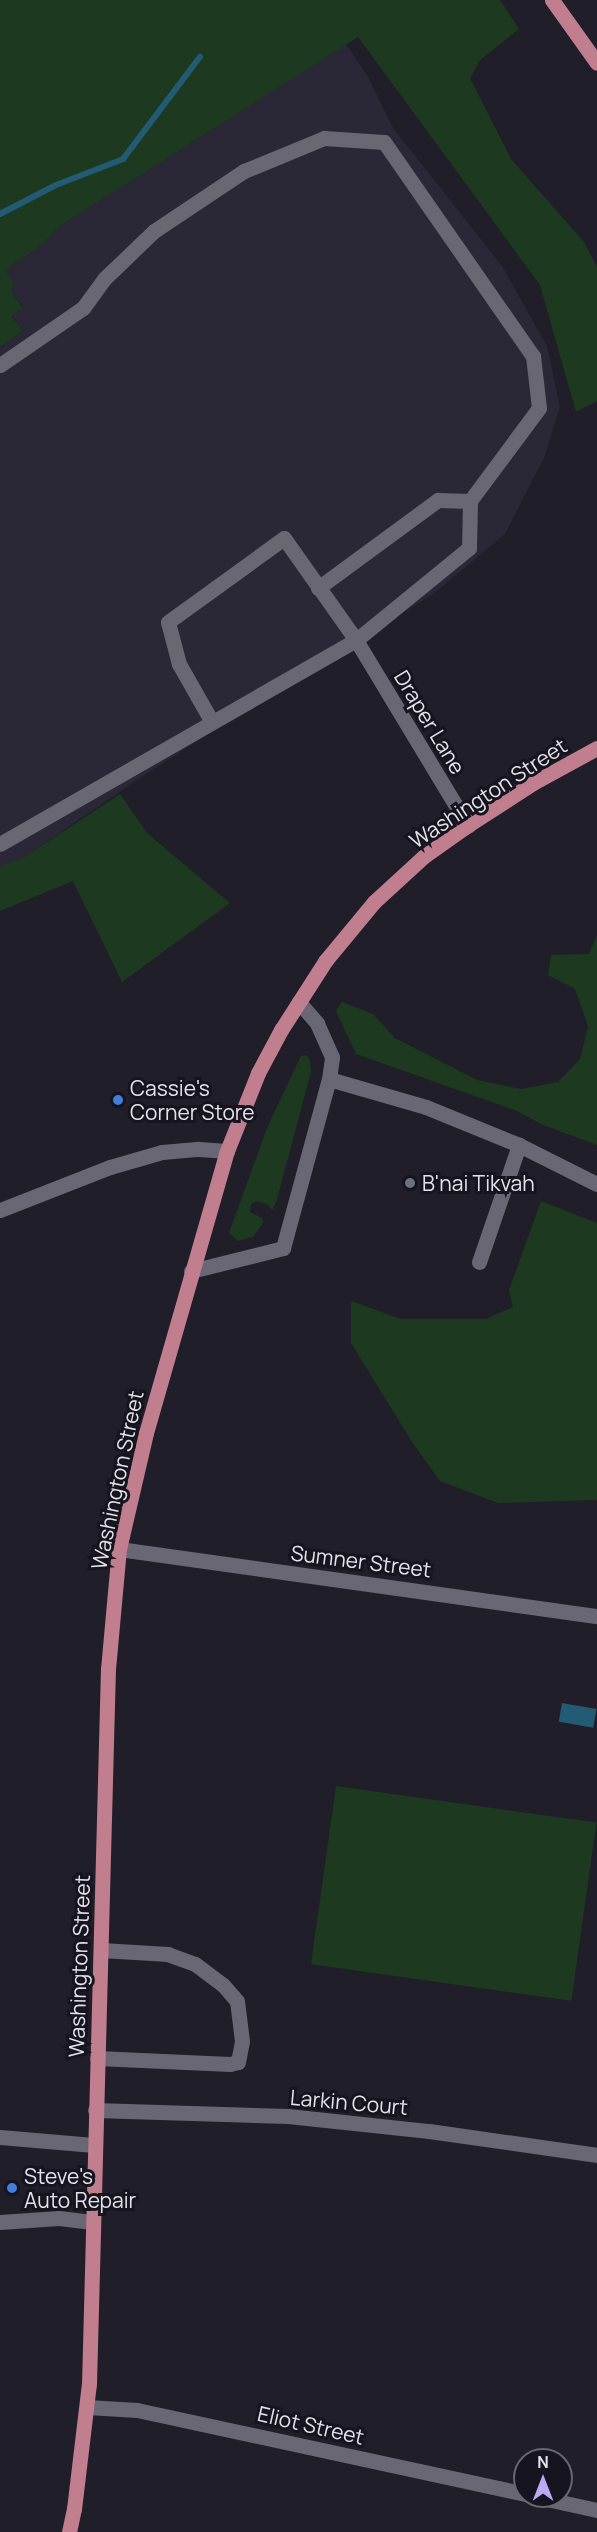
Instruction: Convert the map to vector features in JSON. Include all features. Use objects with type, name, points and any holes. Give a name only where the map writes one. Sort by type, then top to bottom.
[{"type":"main road","points":[[552,0],[597,63]]},
{"type":"main road","name":"Washington Street","points":[[69,2532],[87,2407],[108,1669],[119,1549],[146,1433],[191,1271],[227,1151],[258,1073],[326,960],[374,902],[423,857],[534,783],[597,748]]},
{"type":"street","points":[[0,365],[83,308],[105,278],[154,231],[244,171],[324,138],[384,142],[534,356],[539,408],[470,501],[469,548],[356,640],[0,844]]},
{"type":"street","points":[[318,588],[438,500],[470,501]]},
{"type":"street","name":"Draper Lane","points":[[212,722],[179,664],[168,622],[284,538],[356,640],[468,826]]},
{"type":"street","points":[[191,1271],[283,1248],[329,1079],[332,1057],[325,1036],[299,1002]]},
{"type":"street","points":[[329,1079],[426,1107],[519,1145],[597,1184]]},
{"type":"street","points":[[479,1262],[519,1145]]},
{"type":"street","points":[[0,1210],[110,1167],[162,1152],[199,1149],[227,1151]]},
{"type":"street","name":"Sumner Street","points":[[119,1549],[597,1616]]},
{"type":"street","points":[[97,2058],[230,2064],[238,2062],[242,2041],[237,2001],[223,1985],[195,1964],[168,1954],[101,1950]]},
{"type":"street","name":"Larkin Court","points":[[95,2110],[288,2116],[429,2131],[597,2155]]},
{"type":"street","points":[[0,2137],[94,2145]]},
{"type":"street","points":[[0,2222],[59,2218],[92,2222]]},
{"type":"street","name":"Eliot Street","points":[[87,2407],[137,2410],[513,2491]]},
{"type":"street","points":[[573,2505],[597,2510]]},
{"type":"shaded area","points":[[346,44],[368,77],[393,128],[502,266],[547,346],[560,407],[544,458],[505,534],[432,595],[318,663],[134,782],[26,856],[0,866],[0,347],[23,331],[12,315],[23,307],[11,291],[5,270],[41,246],[60,226]]},
{"type":"green space","points":[[0,0],[500,0],[519,29],[480,60],[470,78],[511,159],[584,242],[597,267],[597,401],[576,412],[540,285],[358,37],[60,226],[41,246],[5,270],[14,283],[11,291],[23,308],[12,316],[23,331],[0,347]]},
{"type":"green space","points":[[120,794],[147,833],[230,903],[122,982],[73,881],[0,911],[0,866],[26,856]]},
{"type":"green space","points":[[597,935],[597,1145],[543,1125],[517,1111],[356,1054],[336,1011],[342,1002],[373,1014],[395,1038],[477,1080],[521,1089],[558,1082],[580,1059],[588,1026],[575,989],[548,975],[551,955],[589,954]]},
{"type":"green space","points":[[306,1055],[310,1060],[311,1072],[276,1203],[272,1210],[267,1204],[256,1201],[251,1204],[250,1212],[262,1218],[263,1223],[253,1237],[238,1241],[229,1233],[267,1128],[301,1056]]},
{"type":"green space","points":[[541,1201],[597,1223],[597,1500],[498,1503],[440,1481],[412,1442],[351,1343],[351,1301],[401,1319],[486,1319],[513,1307],[509,1290]]},
{"type":"green space","points":[[336,1786],[596,1823],[571,2001],[311,1964]]},
{"type":"water","points":[[562,1703],[596,1709],[593,1728],[559,1722]]},
{"type":"waterway","points":[[0,214],[56,185],[123,159],[200,57]]},
{"type":"place","name":"Cassie's Corner Store","points":[[118,1100]]},
{"type":"place","name":"B'nai Tikvah","points":[[410,1183]]},
{"type":"place","name":"Steve's Auto Repair","points":[[12,2188]]}]
